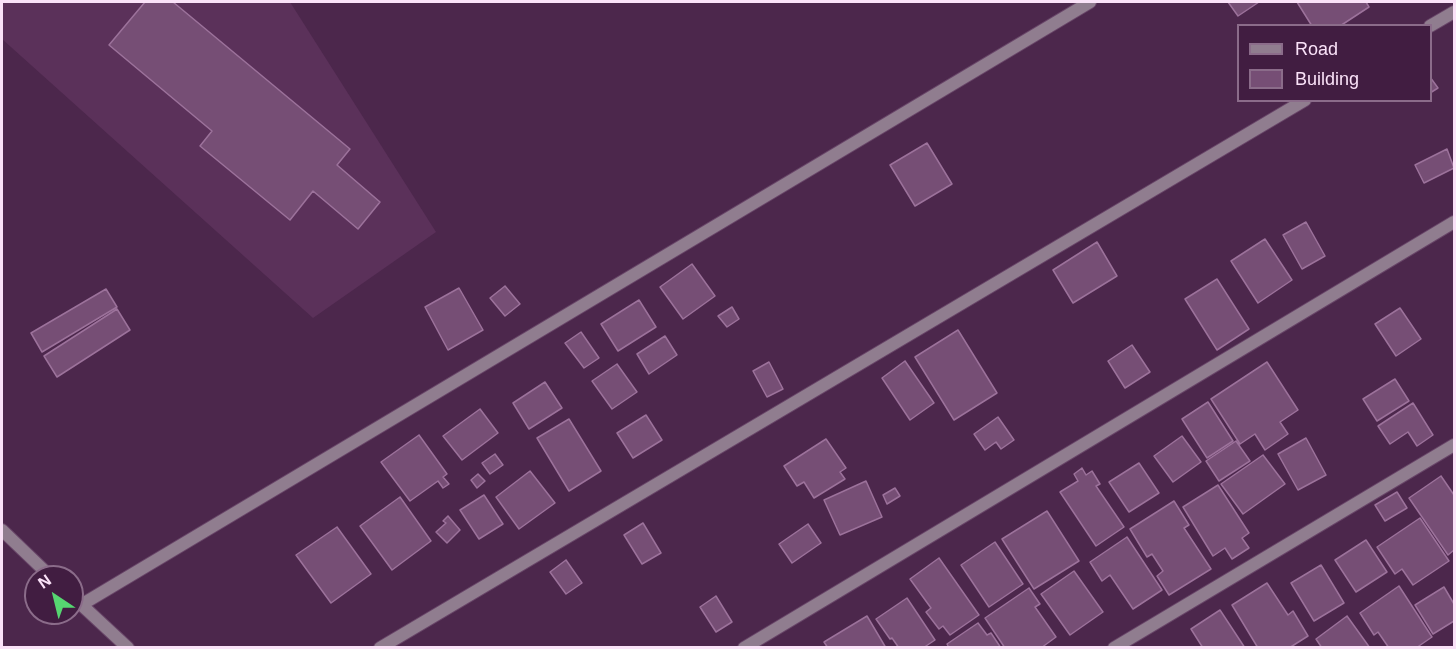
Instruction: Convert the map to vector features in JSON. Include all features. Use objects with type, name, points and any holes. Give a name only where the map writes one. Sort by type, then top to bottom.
[{"type":"street","points":[[84,596],[1090,2]]},
{"type":"street","points":[[1432,25],[1455,12]]},
{"type":"street","points":[[380,648],[1302,102]]},
{"type":"street","points":[[744,648],[1455,222]]},
{"type":"street","points":[[1114,648],[1455,445]]},
{"type":"street","points":[[2,530],[38,565]]},
{"type":"street","points":[[84,608],[128,648]]},
{"type":"shaded area","points":[[2,2],[290,2],[436,232],[313,318],[2,39]]},
{"type":"building","points":[[145,2],[173,2],[350,149],[337,165],[380,202],[358,229],[313,191],[290,220],[200,146],[212,131],[109,45]]},
{"type":"building","points":[[1228,2],[1259,2],[1238,16]]},
{"type":"building","points":[[1297,2],[1366,2],[1369,7],[1343,24],[1311,24]]},
{"type":"building","points":[[1432,80],[1438,88],[1432,92]]},
{"type":"building","points":[[927,143],[952,184],[915,206],[890,165]]},
{"type":"building","points":[[1447,149],[1454,168],[1424,183],[1415,165]]},
{"type":"building","points":[[1306,222],[1325,256],[1302,269],[1283,235]]},
{"type":"building","points":[[1265,239],[1292,280],[1258,303],[1231,261]]},
{"type":"building","points":[[1097,242],[1117,276],[1073,303],[1053,270]]},
{"type":"building","points":[[692,264],[715,296],[683,319],[660,287]]},
{"type":"building","points":[[1217,279],[1249,329],[1217,350],[1185,299]]},
{"type":"building","points":[[505,286],[520,304],[505,316],[490,298]]},
{"type":"building","points":[[459,288],[483,330],[448,350],[425,307]]},
{"type":"building","points":[[106,289],[117,307],[42,352],[31,333]]},
{"type":"building","points":[[639,300],[656,327],[618,351],[601,324]]},
{"type":"building","points":[[732,307],[739,319],[727,327],[718,316]]},
{"type":"building","points":[[1400,308],[1421,339],[1396,356],[1375,324]]},
{"type":"building","points":[[117,309],[130,330],[57,377],[44,356]]},
{"type":"building","points":[[958,330],[997,393],[954,420],[915,357]]},
{"type":"building","points":[[581,332],[599,358],[584,368],[565,343]]},
{"type":"building","points":[[665,336],[677,355],[649,374],[637,354]]},
{"type":"building","points":[[1132,345],[1150,372],[1125,388],[1108,361]]},
{"type":"building","points":[[905,361],[934,403],[910,420],[882,378]]},
{"type":"building","points":[[769,362],[783,389],[767,397],[753,371]]},
{"type":"building","points":[[1267,362],[1298,410],[1280,422],[1288,434],[1265,450],[1255,434],[1240,444],[1211,399]]},
{"type":"building","points":[[617,364],[637,392],[612,409],[592,381]]},
{"type":"building","points":[[1395,379],[1409,401],[1377,421],[1363,399]]},
{"type":"building","points":[[545,382],[562,408],[529,429],[513,403]]},
{"type":"building","points":[[1208,402],[1233,441],[1207,458],[1182,419]]},
{"type":"building","points":[[1413,403],[1433,435],[1417,446],[1408,432],[1390,444],[1378,426]]},
{"type":"building","points":[[480,409],[498,433],[462,460],[443,436]]},
{"type":"building","points":[[646,415],[662,440],[633,458],[617,433]]},
{"type":"building","points":[[998,417],[1014,440],[1001,449],[996,442],[985,450],[974,434]]},
{"type":"building","points":[[569,419],[601,471],[569,491],[537,438]]},
{"type":"building","points":[[419,435],[447,474],[443,477],[449,484],[443,488],[438,481],[410,501],[381,462]]},
{"type":"building","points":[[1182,436],[1201,462],[1173,482],[1154,456]]},
{"type":"building","points":[[1306,438],[1326,475],[1298,490],[1278,454]]},
{"type":"building","points":[[826,439],[846,468],[840,472],[845,479],[814,498],[804,482],[797,486],[784,466]]},
{"type":"building","points":[[1236,441],[1250,461],[1219,481],[1206,461]]},
{"type":"building","points":[[495,454],[503,465],[490,474],[482,463]]},
{"type":"building","points":[[1263,455],[1285,484],[1243,514],[1221,484]]},
{"type":"building","points":[[1139,463],[1159,493],[1129,512],[1109,482]]},
{"type":"building","points":[[1082,468],[1086,475],[1092,471],[1100,484],[1096,486],[1124,527],[1096,546],[1060,492],[1078,481],[1074,474]]},
{"type":"building","points":[[530,471],[555,503],[519,529],[496,497]]},
{"type":"building","points":[[478,474],[485,481],[477,488],[471,480]]},
{"type":"building","points":[[1441,476],[1454,495],[1454,550],[1448,555],[1409,498]]},
{"type":"building","points":[[866,481],[882,517],[840,535],[824,500]]},
{"type":"building","points":[[1218,485],[1249,533],[1242,538],[1249,548],[1232,559],[1225,548],[1213,556],[1183,507]]},
{"type":"building","points":[[895,488],[900,496],[887,504],[883,495]]},
{"type":"building","points":[[1397,492],[1407,508],[1385,521],[1375,505]]},
{"type":"building","points":[[484,495],[503,524],[479,539],[460,510]]},
{"type":"building","points":[[400,497],[431,541],[392,570],[360,526]]},
{"type":"building","points":[[1174,501],[1189,525],[1184,528],[1211,569],[1169,595],[1157,576],[1163,571],[1152,554],[1147,557],[1130,529]]},
{"type":"building","points":[[1047,511],[1079,561],[1034,589],[1002,539]]},
{"type":"building","points":[[448,516],[460,530],[447,543],[436,532],[446,523],[443,521]]},
{"type":"building","points":[[1420,518],[1449,561],[1413,585],[1402,569],[1395,574],[1377,547]]},
{"type":"building","points":[[643,523],[661,553],[642,564],[624,535]]},
{"type":"building","points":[[808,524],[821,543],[792,563],[779,544]]},
{"type":"building","points":[[337,527],[371,574],[331,603],[296,555]]},
{"type":"building","points":[[1127,537],[1162,590],[1133,609],[1110,575],[1102,581],[1090,562]]},
{"type":"building","points":[[1366,540],[1387,572],[1356,592],[1335,560]]},
{"type":"building","points":[[995,542],[1023,584],[989,607],[961,565]]},
{"type":"building","points":[[939,558],[979,615],[950,635],[943,626],[939,629],[926,612],[931,608],[910,579]]},
{"type":"building","points":[[566,560],[582,583],[566,594],[550,572]]},
{"type":"building","points":[[1321,565],[1344,603],[1314,621],[1291,583]]},
{"type":"building","points":[[1074,571],[1103,612],[1070,635],[1041,594]]},
{"type":"building","points":[[1267,583],[1288,615],[1293,611],[1308,636],[1289,648],[1258,648],[1232,605]]},
{"type":"building","points":[[1399,586],[1432,637],[1416,648],[1389,648],[1378,632],[1374,635],[1360,613]]},
{"type":"building","points":[[1444,587],[1454,604],[1454,621],[1433,634],[1415,605]]},
{"type":"building","points":[[1029,588],[1040,604],[1035,607],[1056,637],[1041,648],[1005,648],[985,618]]},
{"type":"building","points":[[716,596],[732,622],[716,632],[700,607]]},
{"type":"building","points":[[907,598],[935,640],[923,648],[899,648],[876,619]]},
{"type":"building","points":[[1220,610],[1245,648],[1203,648],[1191,629]]},
{"type":"building","points":[[867,616],[886,648],[828,648],[824,642]]},
{"type":"building","points":[[1347,616],[1370,648],[1322,648],[1316,639]]},
{"type":"building","points":[[978,623],[987,635],[991,633],[1001,648],[949,648],[947,644]]}]
